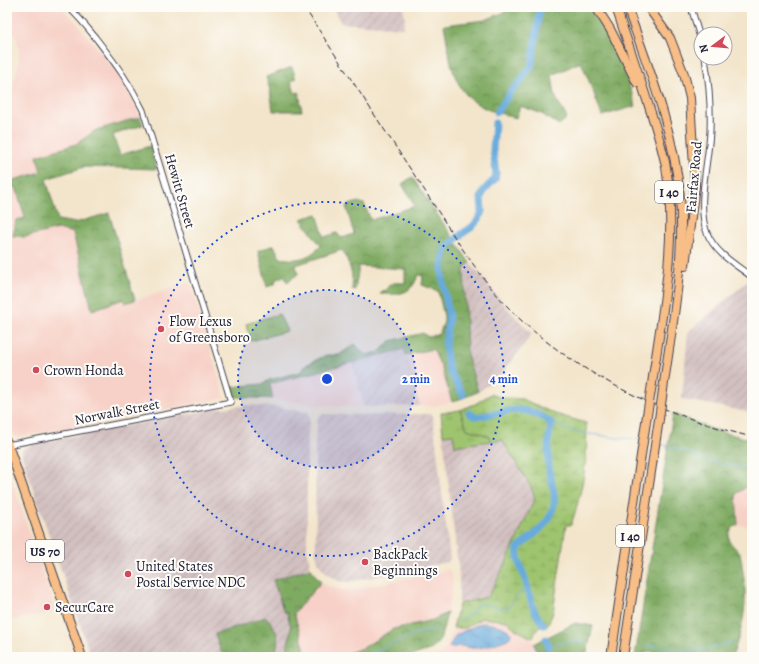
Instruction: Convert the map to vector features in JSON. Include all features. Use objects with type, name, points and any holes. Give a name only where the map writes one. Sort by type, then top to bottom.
[{"type":"highway","points":[[596,7],[610,29],[637,83],[659,138]]},
{"type":"highway","name":"I 40","points":[[611,657],[668,272],[670,239],[669,197],[666,166],[659,138],[616,7]]},
{"type":"highway","name":"I 40","points":[[623,657],[659,420],[681,253],[680,197],[670,140],[650,72],[627,7]]},
{"type":"highway","points":[[648,7],[670,38],[684,74],[690,98],[695,185],[675,328],[666,369]]},
{"type":"highway","name":"US 70","points":[[7,444],[82,657]]},
{"type":"street","name":"Hewitt Street","points":[[68,7],[88,29],[124,75],[143,110],[231,402]]},
{"type":"street","points":[[691,7],[697,26]]},
{"type":"street","name":"Fairfax Road","points":[[706,66],[709,82],[710,132],[702,208],[704,224],[707,234],[718,250],[752,277]]},
{"type":"street","name":"Norwalk Street","points":[[7,444],[231,402]]},
{"type":"shaded area","points":[[7,7],[61,7],[76,22],[122,81],[140,117],[96,130],[76,144],[37,156],[42,171],[7,182],[7,110],[19,61],[19,48],[16,37],[7,23]]},
{"type":"shaded area","points":[[333,7],[403,7],[405,18],[403,28],[341,23]]},
{"type":"shaded area","points":[[16,187],[25,218],[25,237],[58,229],[73,233],[92,310],[124,299],[125,303],[190,283],[225,398],[19,437],[15,436],[7,414],[7,189]]},
{"type":"shaded area","points":[[470,263],[506,307],[532,334],[501,375],[478,392],[467,355],[464,268]]},
{"type":"shaded area","points":[[749,280],[752,282],[752,413],[682,399],[688,332]]},
{"type":"shaded area","points":[[433,348],[442,369],[452,402],[434,406],[420,406],[406,355]]},
{"type":"shaded area","points":[[405,349],[420,406],[364,407],[352,362]]},
{"type":"shaded area","points":[[352,362],[364,407],[316,405],[273,399],[270,384]]},
{"type":"shaded area","points":[[248,405],[277,407],[308,412],[310,415],[307,442],[307,550],[311,568],[273,581],[284,612],[287,612],[291,628],[286,657],[91,657],[22,456],[22,450],[26,447],[43,442],[214,409]]},
{"type":"shaded area","points":[[322,414],[432,415],[450,559],[448,562],[349,582],[338,581],[326,573],[319,564],[316,554],[315,442],[318,417]]},
{"type":"shaded area","points":[[453,434],[455,446],[502,440],[531,487],[535,498],[506,563],[488,597],[459,604],[459,575],[443,435]]},
{"type":"shaded area","points":[[7,467],[56,611],[7,621]]},
{"type":"shaded area","points":[[752,483],[752,534],[747,526],[738,525],[736,494]]},
{"type":"shaded area","points":[[448,570],[451,572],[452,577],[452,591],[447,613],[433,620],[393,629],[363,648],[348,653],[343,657],[307,657],[294,613],[321,582],[338,589],[351,590]]},
{"type":"shaded area","points":[[482,618],[507,621],[515,629],[532,638],[539,657],[433,657],[439,655],[446,647],[453,628],[465,628]]},
{"type":"shaded area","points":[[646,651],[689,657],[645,657]]},
{"type":"green space","points":[[513,7],[590,7],[619,55],[636,106],[602,116],[581,62],[552,75],[555,96],[567,118],[559,125],[540,113],[520,106],[516,118],[489,110],[476,103],[466,95],[454,75],[444,25],[485,20],[512,9]]},
{"type":"green space","points":[[292,67],[296,79],[291,81],[295,93],[299,92],[302,111],[273,111],[270,90],[266,77]]},
{"type":"green space","points":[[140,117],[143,125],[113,135],[120,155],[150,146],[157,169],[84,167],[46,179],[58,220],[75,223],[109,213],[135,300],[125,303],[124,299],[92,310],[73,233],[58,229],[25,237],[13,236],[16,220],[25,218],[16,187],[7,189],[7,182],[41,172],[37,156],[76,144],[96,130]]},
{"type":"green space","points":[[412,177],[470,263],[464,268],[467,355],[478,392],[452,402],[442,369],[433,349],[406,355],[404,349],[270,384],[273,399],[234,396],[231,387],[262,384],[269,380],[300,372],[306,365],[326,355],[339,355],[355,344],[365,355],[379,352],[390,341],[423,333],[428,337],[439,334],[444,322],[444,316],[438,291],[422,285],[423,276],[418,275],[412,287],[404,292],[398,294],[380,294],[381,291],[386,290],[391,284],[405,283],[405,269],[359,266],[355,290],[352,289],[350,269],[342,250],[296,265],[298,274],[287,282],[285,277],[276,279],[275,284],[267,287],[258,251],[274,245],[280,258],[298,259],[311,254],[321,246],[301,219],[317,214],[324,237],[337,233],[341,238],[354,234],[346,206],[358,202],[364,204],[371,220],[415,206],[402,184]]},
{"type":"green space","points":[[279,314],[287,331],[251,341],[246,324]]},
{"type":"green space","points":[[491,394],[501,398],[522,399],[555,414],[586,423],[587,436],[584,475],[571,525],[566,525],[553,613],[548,624],[538,628],[532,638],[515,629],[507,621],[482,618],[465,628],[453,628],[459,604],[488,597],[506,563],[535,498],[531,487],[502,440],[490,441],[489,436],[467,429],[460,410],[475,404]]},
{"type":"green space","points":[[460,410],[467,429],[489,436],[490,441],[455,446],[453,434],[443,435],[441,413]]},
{"type":"green space","points":[[673,414],[712,429],[752,440],[752,483],[736,494],[738,525],[732,529],[729,534],[730,542],[738,551],[742,561],[745,590],[744,612],[740,634],[732,657],[689,657],[646,651],[645,657],[635,657]]},
{"type":"green space","points":[[311,568],[321,582],[294,613],[307,657],[286,657],[291,628],[287,612],[284,612],[273,580]]},
{"type":"green space","points":[[447,613],[441,637],[432,649],[408,657],[343,657],[348,653],[363,648],[393,629],[433,620]]},
{"type":"green space","points":[[266,617],[274,627],[278,640],[274,657],[223,657],[215,634]]},
{"type":"green space","points":[[575,623],[593,626],[586,657],[539,657],[534,644]]},
{"type":"water","points":[[485,623],[501,626],[511,632],[509,638],[480,648],[462,646],[453,648],[449,647],[456,635],[479,624]]},
{"type":"waterway","points":[[497,112],[532,65],[540,7]]},
{"type":"waterway","points":[[463,395],[449,370],[445,345],[449,316],[442,266],[445,251],[448,246],[472,227],[479,219],[482,211],[481,198],[484,190],[495,179],[496,173],[493,150],[495,123]]},
{"type":"waterway","points":[[469,413],[474,416],[478,416],[514,410],[529,411],[552,423],[549,434],[548,452],[549,469],[554,490],[554,506],[546,523],[518,548],[519,561],[533,606],[537,616],[544,625]]},
{"type":"waterway","points":[[552,423],[571,431],[617,438],[641,439]]},
{"type":"waterway","points":[[659,444],[695,454],[701,459],[752,469]]},
{"type":"waterway","points":[[459,621],[471,613],[479,604],[486,604],[505,610],[507,609],[522,590],[526,581]]},
{"type":"waterway","points":[[360,657],[417,633],[438,630]]},
{"type":"waterway","points":[[546,639],[551,657]]},
{"type":"waterway","points":[[547,646],[556,643],[584,641]]},
{"type":"waterway","points":[[645,646],[695,650],[733,643]]},
{"type":"railway","points":[[304,7],[459,244],[485,280],[514,314],[531,329],[581,366],[635,396],[692,419],[752,437]]},
{"type":"place","name":"Flow Lexus of Greensboro","points":[[161,329]]},
{"type":"place","name":"Crown Honda","points":[[36,370]]},
{"type":"place","name":"BackPack Beginnings","points":[[365,562]]},
{"type":"place","name":"United States Postal Service NDC","points":[[128,574]]},
{"type":"place","name":"SecurCare","points":[[47,607]]}]
